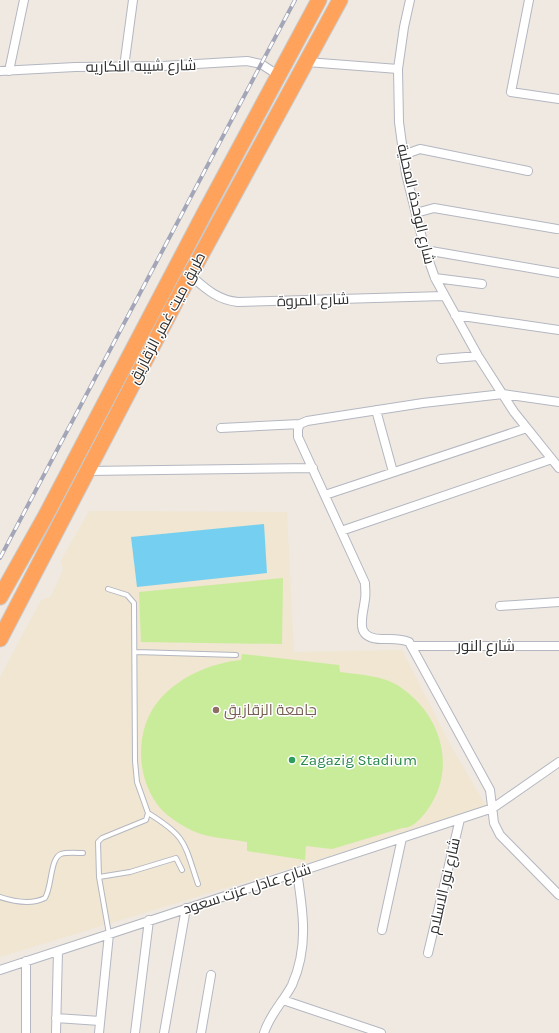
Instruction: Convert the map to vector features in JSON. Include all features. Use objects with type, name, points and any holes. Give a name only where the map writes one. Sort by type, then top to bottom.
[{"type":"highway","name":"طريق ميت غمر, الزقازيق","points":[[0,597],[62,486],[204,214],[319,0]]},
{"type":"highway","name":"طريق ميت غمر, الزقازيق","points":[[0,639],[190,275],[308,62],[340,0]]},
{"type":"street","points":[[9,71],[24,0]]},
{"type":"street","points":[[124,67],[133,0]]},
{"type":"street","name":"شارع الوحدة المحلية","points":[[410,0],[404,27],[398,70],[399,122],[403,155],[425,250],[435,278],[478,356],[526,428],[559,468]]},
{"type":"street","points":[[529,0],[511,92],[559,99]]},
{"type":"street","name":"شارع شيبه النكاريه","points":[[0,71],[75,67],[124,67],[256,62],[278,75]]},
{"type":"street","points":[[308,62],[398,70]]},
{"type":"street","points":[[403,155],[420,149],[528,171]]},
{"type":"street","points":[[416,213],[434,208],[557,229]]},
{"type":"street","points":[[425,250],[559,273]]},
{"type":"street","name":"شارع المروة","points":[[190,275],[213,294],[225,300],[238,302],[444,296]]},
{"type":"street","points":[[435,278],[482,284]]},
{"type":"street","points":[[455,315],[559,330]]},
{"type":"street","points":[[441,359],[478,356]]},
{"type":"street","points":[[221,428],[300,424],[307,421],[376,410],[503,394],[559,402]]},
{"type":"street","points":[[376,410],[393,472]]},
{"type":"street","points":[[300,424],[298,429],[298,437],[365,583],[365,598],[361,619],[362,629],[368,636],[374,639],[403,639],[410,642],[490,790],[494,823],[500,835],[559,895]]},
{"type":"street","points":[[325,495],[526,428]]},
{"type":"street","points":[[341,531],[552,459]]},
{"type":"street","points":[[87,471],[313,468]]},
{"type":"street","points":[[500,606],[559,602]]},
{"type":"street","name":"شارع النور","points":[[412,646],[559,646]]},
{"type":"street","name":"شارع عادل عزت سعود","points":[[0,970],[493,808],[559,762]]},
{"type":"street","name":"شارع نور الاسلام","points":[[428,952],[460,819]]},
{"type":"street","points":[[382,930],[402,838]]},
{"type":"street","points":[[264,1033],[270,1018],[283,1000],[298,971],[304,939],[304,923],[297,872]]},
{"type":"street","points":[[164,1033],[186,908]]},
{"type":"street","points":[[135,1033],[149,920]]},
{"type":"street","points":[[99,1033],[109,934]]},
{"type":"street","points":[[56,1033],[58,951]]},
{"type":"street","points":[[26,961],[26,1033]]},
{"type":"street","points":[[201,1033],[211,975]]},
{"type":"street","points":[[283,1000],[382,1033]]},
{"type":"street","points":[[56,1018],[100,1021]]},
{"type":"lane","points":[[108,589],[127,595],[132,598],[134,603],[136,652],[135,761],[137,782],[148,813],[146,820],[102,838],[98,842],[99,877],[109,934]]},
{"type":"lane","points":[[136,652],[236,656]]},
{"type":"lane","points":[[148,813],[178,833],[184,842],[198,884]]},
{"type":"lane","points":[[0,897],[14,902],[38,902],[45,898],[49,891],[53,862],[57,857],[62,854],[84,853]]},
{"type":"lane","points":[[99,877],[130,872],[176,858],[182,870]]},
{"type":"shaded area","name":"جامعة الزقازيق","points":[[89,511],[287,512],[294,652],[402,650],[450,744],[487,808],[0,957],[0,677],[41,600],[51,596],[63,570],[61,560]]},
{"type":"green space","points":[[283,578],[282,644],[141,642],[139,592]]},
{"type":"green space","name":"Zagazig Stadium","points":[[242,654],[339,665],[340,672],[373,676],[396,684],[417,701],[428,715],[436,730],[441,746],[443,763],[441,780],[436,796],[421,818],[409,827],[332,849],[306,846],[305,860],[247,851],[247,842],[212,837],[193,831],[172,819],[164,812],[152,797],[142,769],[142,739],[152,711],[160,699],[168,691],[187,677],[219,664],[241,660]]},
{"type":"water","points":[[264,524],[267,573],[137,587],[131,537]]},
{"type":"railway","points":[[0,558],[295,0]]},
{"type":"place","name":"جامعة الزقازيق","points":[[216,710]]},
{"type":"place","name":"Zagazig Stadium","points":[[292,760]]}]
